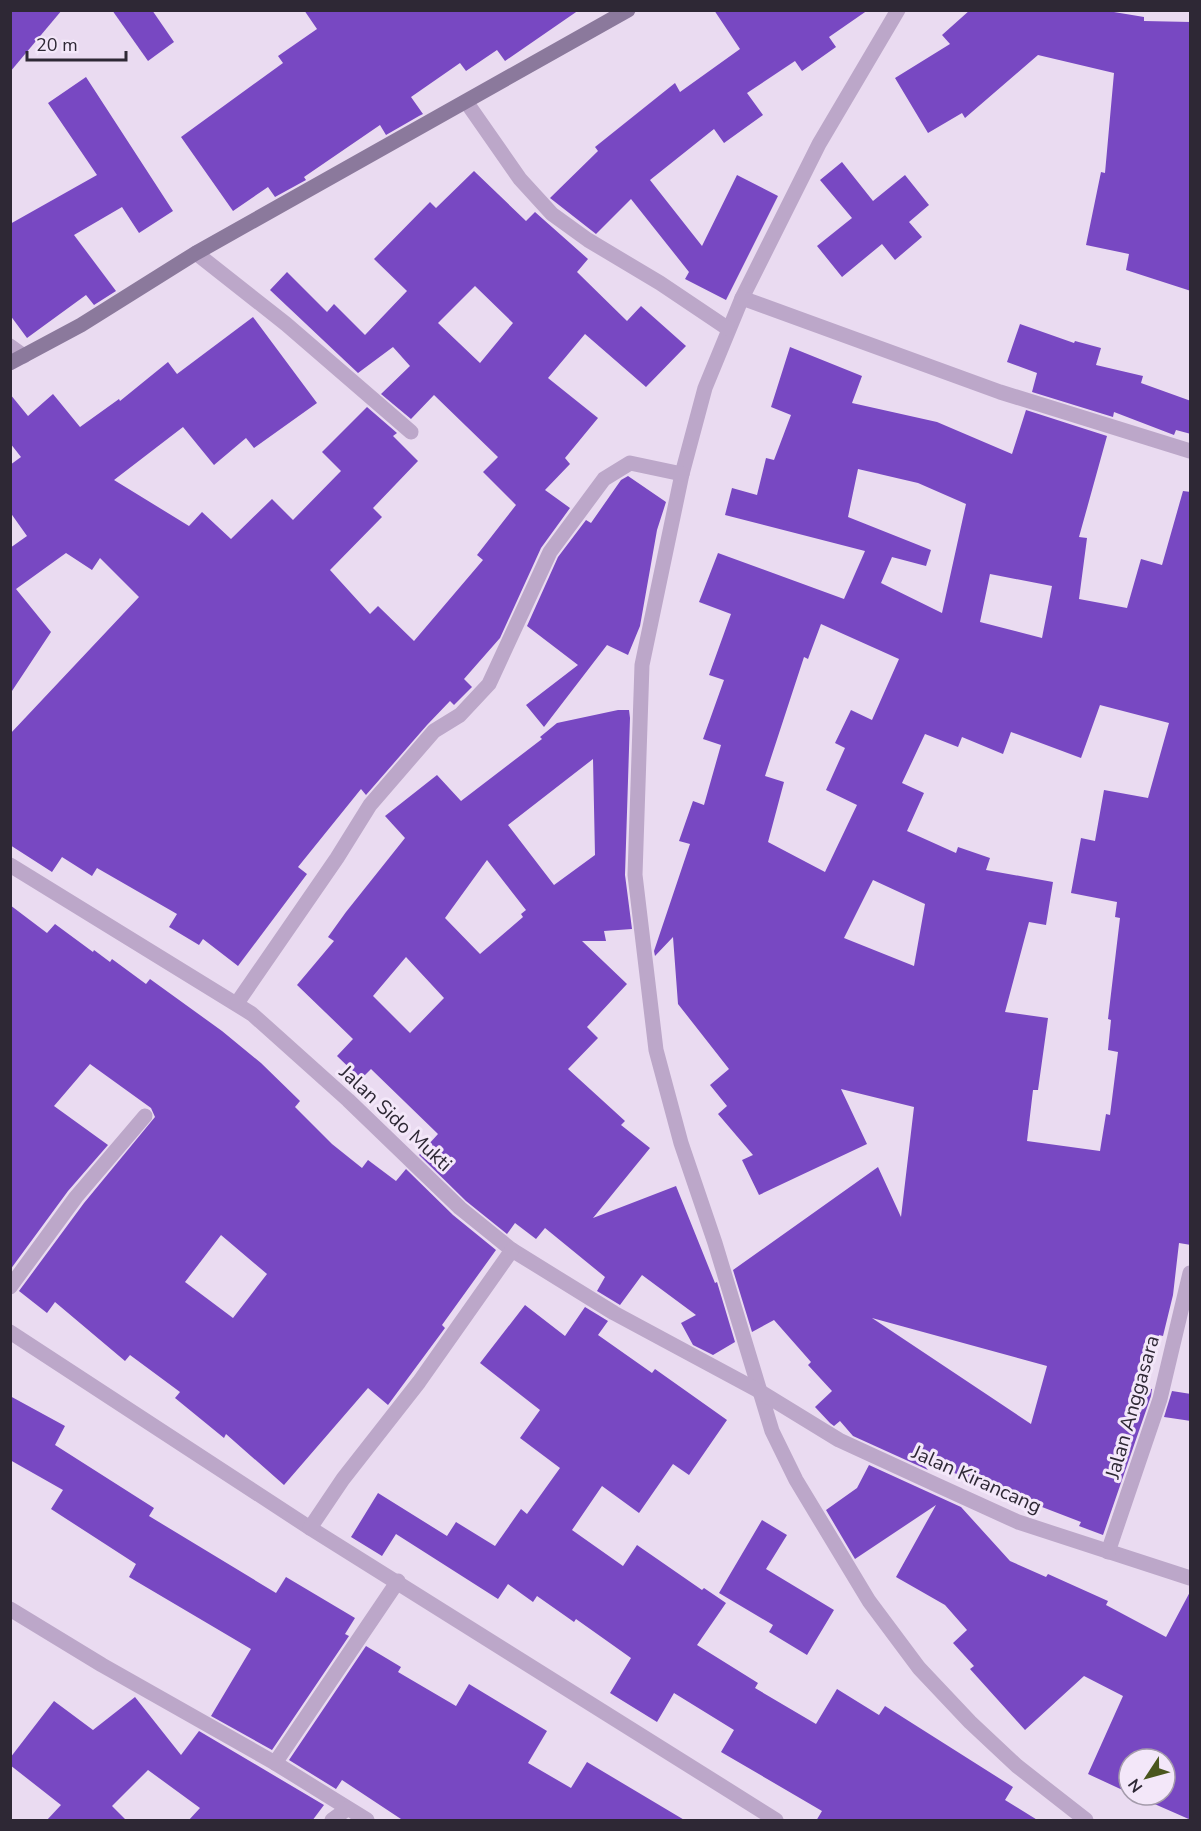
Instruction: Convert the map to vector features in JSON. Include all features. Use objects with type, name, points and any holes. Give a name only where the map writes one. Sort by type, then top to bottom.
[{"type":"street","points":[[10,346],[17,359],[81,325],[196,254],[628,10]]},
{"type":"street","points":[[898,10],[819,144],[741,298],[727,328],[705,388],[682,474],[642,665],[635,875],[656,1050],[681,1143],[715,1242],[772,1431],[796,1480],[869,1601],[919,1668],[1017,1766],[1086,1821]]},
{"type":"street","points":[[467,103],[520,179],[552,214],[588,240],[660,283],[727,328]]},
{"type":"street","points":[[196,254],[286,324],[411,432]]},
{"type":"street","points":[[741,298],[1000,392],[1191,451]]},
{"type":"street","points":[[237,1003],[337,858],[370,804],[434,732],[460,715],[489,684],[550,552],[604,479],[630,463],[682,474]]},
{"type":"street","name":"Jalan Sido Mukti","points":[[10,865],[237,1003],[348,1100],[460,1208],[512,1250],[614,1313],[759,1391]]},
{"type":"street","points":[[10,1287],[76,1197],[145,1116]]},
{"type":"street","points":[[310,1528],[343,1479],[419,1382],[512,1250]]},
{"type":"street","name":"Jalan Anggasara","points":[[1108,1552],[1160,1399],[1191,1273]]},
{"type":"street","points":[[10,1332],[310,1528],[398,1581],[776,1821]]},
{"type":"street","name":"Jalan Kirancang","points":[[759,1391],[839,1440],[1018,1522],[1191,1578]]},
{"type":"street","points":[[275,1763],[398,1581]]},
{"type":"street","points":[[10,1609],[275,1763],[367,1821]]},
{"type":"street","points":[[332,1821],[347,1809]]},
{"type":"building","points":[[10,10],[62,10],[10,72]]},
{"type":"building","points":[[112,10],[152,10],[174,42],[148,61]]},
{"type":"building","points":[[304,10],[579,10],[505,61],[497,50],[466,71],[460,63],[411,97],[423,114],[386,135],[380,125],[304,177],[306,180],[275,197],[268,187],[233,211],[181,137],[283,63],[278,56],[317,29]]},
{"type":"building","points":[[714,10],[868,10],[829,37],[836,47],[802,71],[795,61],[747,93],[763,115],[724,143],[714,129],[650,180],[702,246],[737,175],[778,196],[726,300],[685,279],[689,272],[631,199],[596,234],[550,198],[598,151],[595,147],[675,83],[680,92],[740,49]]},
{"type":"building","points":[[970,10],[1102,10],[1144,17],[1144,21],[1191,22],[1191,291],[1126,270],[1129,254],[1086,245],[1101,172],[1105,173],[1114,73],[1038,55],[965,118],[962,113],[928,133],[895,78],[950,44],[942,35]]},
{"type":"building","points":[[86,77],[173,211],[139,233],[122,207],[74,235],[116,291],[94,305],[86,295],[27,338],[10,315],[10,224],[97,175],[48,103]]},
{"type":"building","points":[[842,162],[873,201],[905,175],[929,205],[909,222],[922,237],[895,260],[882,244],[842,277],[817,246],[852,218],[820,180]]},
{"type":"building","points":[[474,171],[526,221],[535,212],[588,259],[577,272],[627,321],[641,306],[686,346],[646,387],[585,334],[548,378],[598,418],[565,458],[570,464],[545,490],[570,508],[541,548],[500,638],[464,679],[472,687],[454,705],[450,701],[366,795],[361,789],[298,867],[307,874],[238,966],[203,939],[199,945],[169,927],[177,914],[97,868],[92,876],[62,857],[52,872],[10,845],[10,734],[139,597],[100,558],[92,570],[66,553],[16,589],[51,632],[10,694],[10,548],[27,536],[10,512],[10,465],[21,457],[10,443],[10,394],[28,416],[53,394],[80,427],[119,399],[120,401],[168,362],[177,374],[253,317],[317,403],[254,448],[246,438],[214,465],[183,427],[114,480],[189,526],[202,512],[231,539],[272,499],[293,520],[341,471],[322,452],[367,407],[397,433],[393,436],[418,461],[373,508],[382,517],[330,570],[370,614],[378,606],[414,641],[483,560],[477,555],[516,505],[483,472],[498,457],[434,395],[411,419],[381,394],[410,366],[393,347],[358,373],[270,290],[287,272],[327,312],[334,304],[365,335],[407,291],[374,259],[430,202],[436,208]],"holes":[[[475,286],[513,323],[480,363],[438,323]]]},
{"type":"building","points":[[1020,324],[1074,343],[1075,341],[1101,348],[1096,365],[1143,376],[1141,383],[1191,401],[1191,434],[1176,430],[1174,435],[1114,412],[1113,417],[1032,392],[1037,373],[1007,362]]},
{"type":"building","points":[[790,347],[862,376],[852,403],[937,422],[1012,454],[1026,410],[1107,436],[1079,537],[1087,538],[1079,599],[1127,608],[1141,559],[1162,565],[1183,491],[1191,492],[1191,1245],[1179,1243],[1173,1295],[1163,1336],[1159,1335],[1145,1388],[1152,1389],[1151,1396],[1103,1535],[1079,1526],[1081,1522],[918,1459],[928,1470],[853,1436],[840,1421],[834,1426],[815,1407],[832,1391],[808,1365],[811,1362],[774,1320],[752,1332],[733,1270],[878,1167],[901,1217],[914,1107],[841,1089],[867,1144],[759,1195],[742,1160],[753,1155],[718,1114],[727,1106],[710,1085],[729,1069],[678,1004],[673,937],[655,956],[654,951],[690,844],[679,841],[693,801],[704,805],[721,745],[703,739],[724,680],[709,675],[731,614],[699,602],[718,553],[844,599],[865,551],[725,515],[732,488],[757,495],[766,458],[774,460],[791,415],[771,407]],"holes":[[[858,469],[918,483],[966,504],[942,613],[881,583],[892,557],[926,566],[931,550],[848,517]],[[990,574],[1052,586],[1042,638],[980,622]],[[821,624],[899,659],[872,720],[851,710],[835,743],[845,748],[826,790],[857,805],[825,872],[768,842],[784,782],[765,776],[804,657],[808,659]],[[1100,705],[1169,723],[1148,798],[1104,790],[1095,841],[1081,838],[1071,893],[1117,902],[1115,917],[1120,918],[1108,1019],[1111,1020],[1108,1050],[1118,1052],[1110,1115],[1106,1114],[1100,1151],[1027,1141],[1033,1090],[1038,1090],[1048,1018],[1005,1012],[1029,922],[1046,925],[1053,882],[986,870],[990,858],[958,847],[956,853],[907,831],[924,793],[902,783],[925,734],[958,747],[962,737],[1003,754],[1011,732],[1081,758]],[[873,880],[925,904],[914,966],[844,938]],[[872,1318],[1047,1366],[1031,1424]]]},
{"type":"building","points":[[628,476],[666,502],[657,530],[640,626],[628,655],[607,645],[544,727],[526,705],[578,665],[527,626],[558,557],[586,520],[591,523],[621,480]]},
{"type":"building","points":[[618,710],[629,710],[630,718],[625,875],[632,929],[604,931],[606,941],[582,941],[627,984],[587,1027],[598,1038],[568,1069],[625,1121],[621,1125],[650,1148],[593,1218],[676,1186],[715,1283],[717,1282],[735,1342],[713,1355],[693,1345],[681,1323],[696,1315],[642,1275],[620,1305],[597,1291],[605,1277],[545,1228],[536,1239],[515,1223],[507,1234],[466,1201],[419,1155],[438,1134],[371,1069],[361,1079],[337,1056],[353,1039],[297,985],[334,941],[328,937],[405,838],[385,816],[437,775],[461,801],[542,739],[540,737],[557,723]],"holes":[[[593,759],[595,855],[554,885],[508,825]],[[487,860],[526,910],[521,914],[523,917],[480,954],[445,918]],[[406,957],[444,998],[410,1033],[373,996]]]},
{"type":"building","points":[[10,905],[47,933],[55,924],[93,952],[94,950],[110,962],[112,959],[146,984],[150,979],[222,1031],[261,1063],[300,1101],[295,1107],[332,1144],[362,1168],[368,1160],[396,1181],[406,1169],[453,1215],[496,1250],[442,1325],[445,1328],[388,1405],[368,1388],[284,1485],[226,1434],[224,1438],[175,1398],[180,1392],[130,1355],[125,1361],[55,1302],[47,1313],[19,1291],[84,1203],[155,1117],[151,1108],[90,1064],[54,1106],[108,1145],[68,1191],[10,1270]],"holes":[[[221,1235],[267,1274],[233,1318],[185,1282]]]},
{"type":"building","points":[[525,1305],[565,1336],[585,1307],[608,1321],[598,1335],[652,1373],[655,1369],[727,1420],[689,1475],[673,1464],[639,1513],[602,1486],[572,1530],[623,1566],[637,1545],[702,1590],[704,1588],[726,1603],[697,1645],[758,1683],[755,1688],[816,1724],[837,1689],[879,1715],[885,1706],[1013,1787],[1005,1800],[1039,1821],[816,1821],[822,1811],[721,1752],[734,1730],[674,1693],[657,1722],[610,1693],[631,1658],[576,1619],[574,1622],[537,1596],[533,1602],[508,1584],[498,1599],[396,1534],[382,1556],[351,1537],[378,1493],[447,1536],[456,1522],[495,1546],[521,1509],[527,1514],[560,1468],[520,1438],[540,1410],[480,1363]]},
{"type":"building","points":[[1172,1391],[1191,1394],[1191,1421],[1164,1417]]},
{"type":"building","points":[[10,1396],[65,1426],[55,1445],[154,1508],[149,1516],[276,1593],[286,1577],[355,1618],[345,1634],[349,1636],[272,1750],[211,1716],[251,1649],[129,1577],[136,1564],[51,1509],[63,1490],[10,1460]]},
{"type":"building","points":[[869,1465],[961,1507],[1010,1561],[1046,1577],[1048,1574],[1108,1601],[1106,1605],[1166,1637],[1191,1590],[1191,1820],[1161,1807],[1177,1807],[1177,1747],[1117,1747],[1117,1787],[1088,1774],[1123,1696],[1084,1676],[1025,1730],[970,1669],[974,1666],[953,1643],[967,1630],[945,1605],[896,1577],[936,1505],[855,1559],[826,1510],[857,1488]]},
{"type":"building","points":[[762,1520],[787,1535],[766,1569],[834,1610],[807,1655],[769,1632],[773,1625],[719,1593]]},
{"type":"building","points":[[366,1646],[401,1667],[398,1672],[456,1706],[469,1684],[547,1731],[528,1763],[571,1788],[587,1762],[686,1821],[404,1821],[342,1780],[336,1789],[289,1760]]},
{"type":"building","points":[[135,1697],[181,1755],[199,1731],[324,1805],[312,1821],[188,1821],[200,1808],[148,1770],[112,1806],[127,1821],[46,1821],[61,1805],[10,1765],[10,1758],[54,1701],[93,1730]]}]
